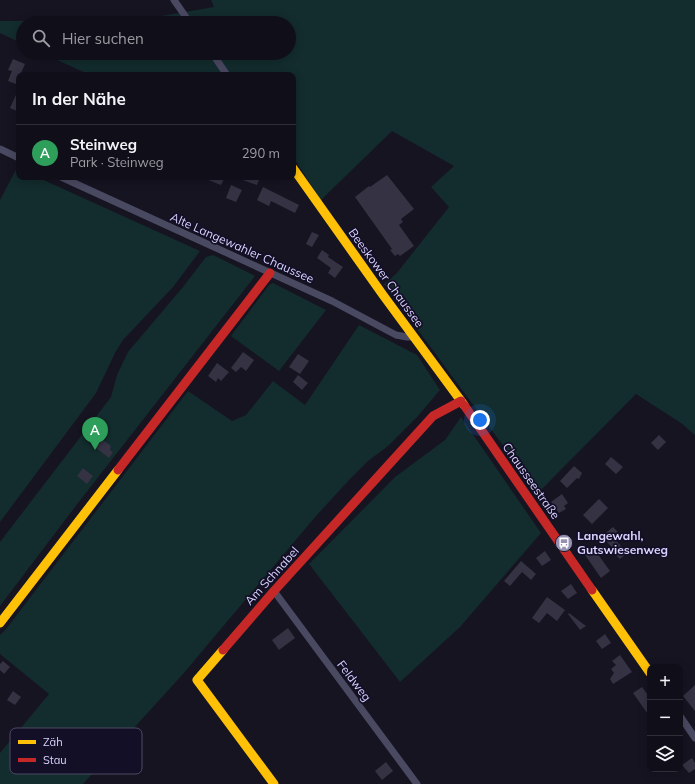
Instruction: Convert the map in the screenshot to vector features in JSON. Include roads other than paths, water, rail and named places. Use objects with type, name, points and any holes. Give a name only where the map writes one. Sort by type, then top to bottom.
[{"type":"street","points":[[174,0],[185,16]]},
{"type":"street","points":[[217,60],[225,72]]},
{"type":"street","points":[[0,149],[16,157]]},
{"type":"street","name":"Beeskower Chaussee","points":[[296,172],[383,296],[460,401]]},
{"type":"street","name":"Alte Langewahler Chaussee","points":[[68,180],[332,301],[396,335],[414,337]]},
{"type":"street","points":[[0,623],[270,273]]},
{"type":"street","name":"Am Schnabel","points":[[274,784],[197,680],[274,591],[433,416],[460,401]]},
{"type":"street","name":"Chausseestraße","points":[[460,401],[647,669]]},
{"type":"street","name":"Feldweg","points":[[274,591],[417,784]]},
{"type":"street","points":[[683,720],[695,738]]},
{"type":"place","name":"Steinweg","points":[[95,450]]},
{"type":"place","name":"Langewahl, Gutswiesenweg","points":[[564,543]]}]
